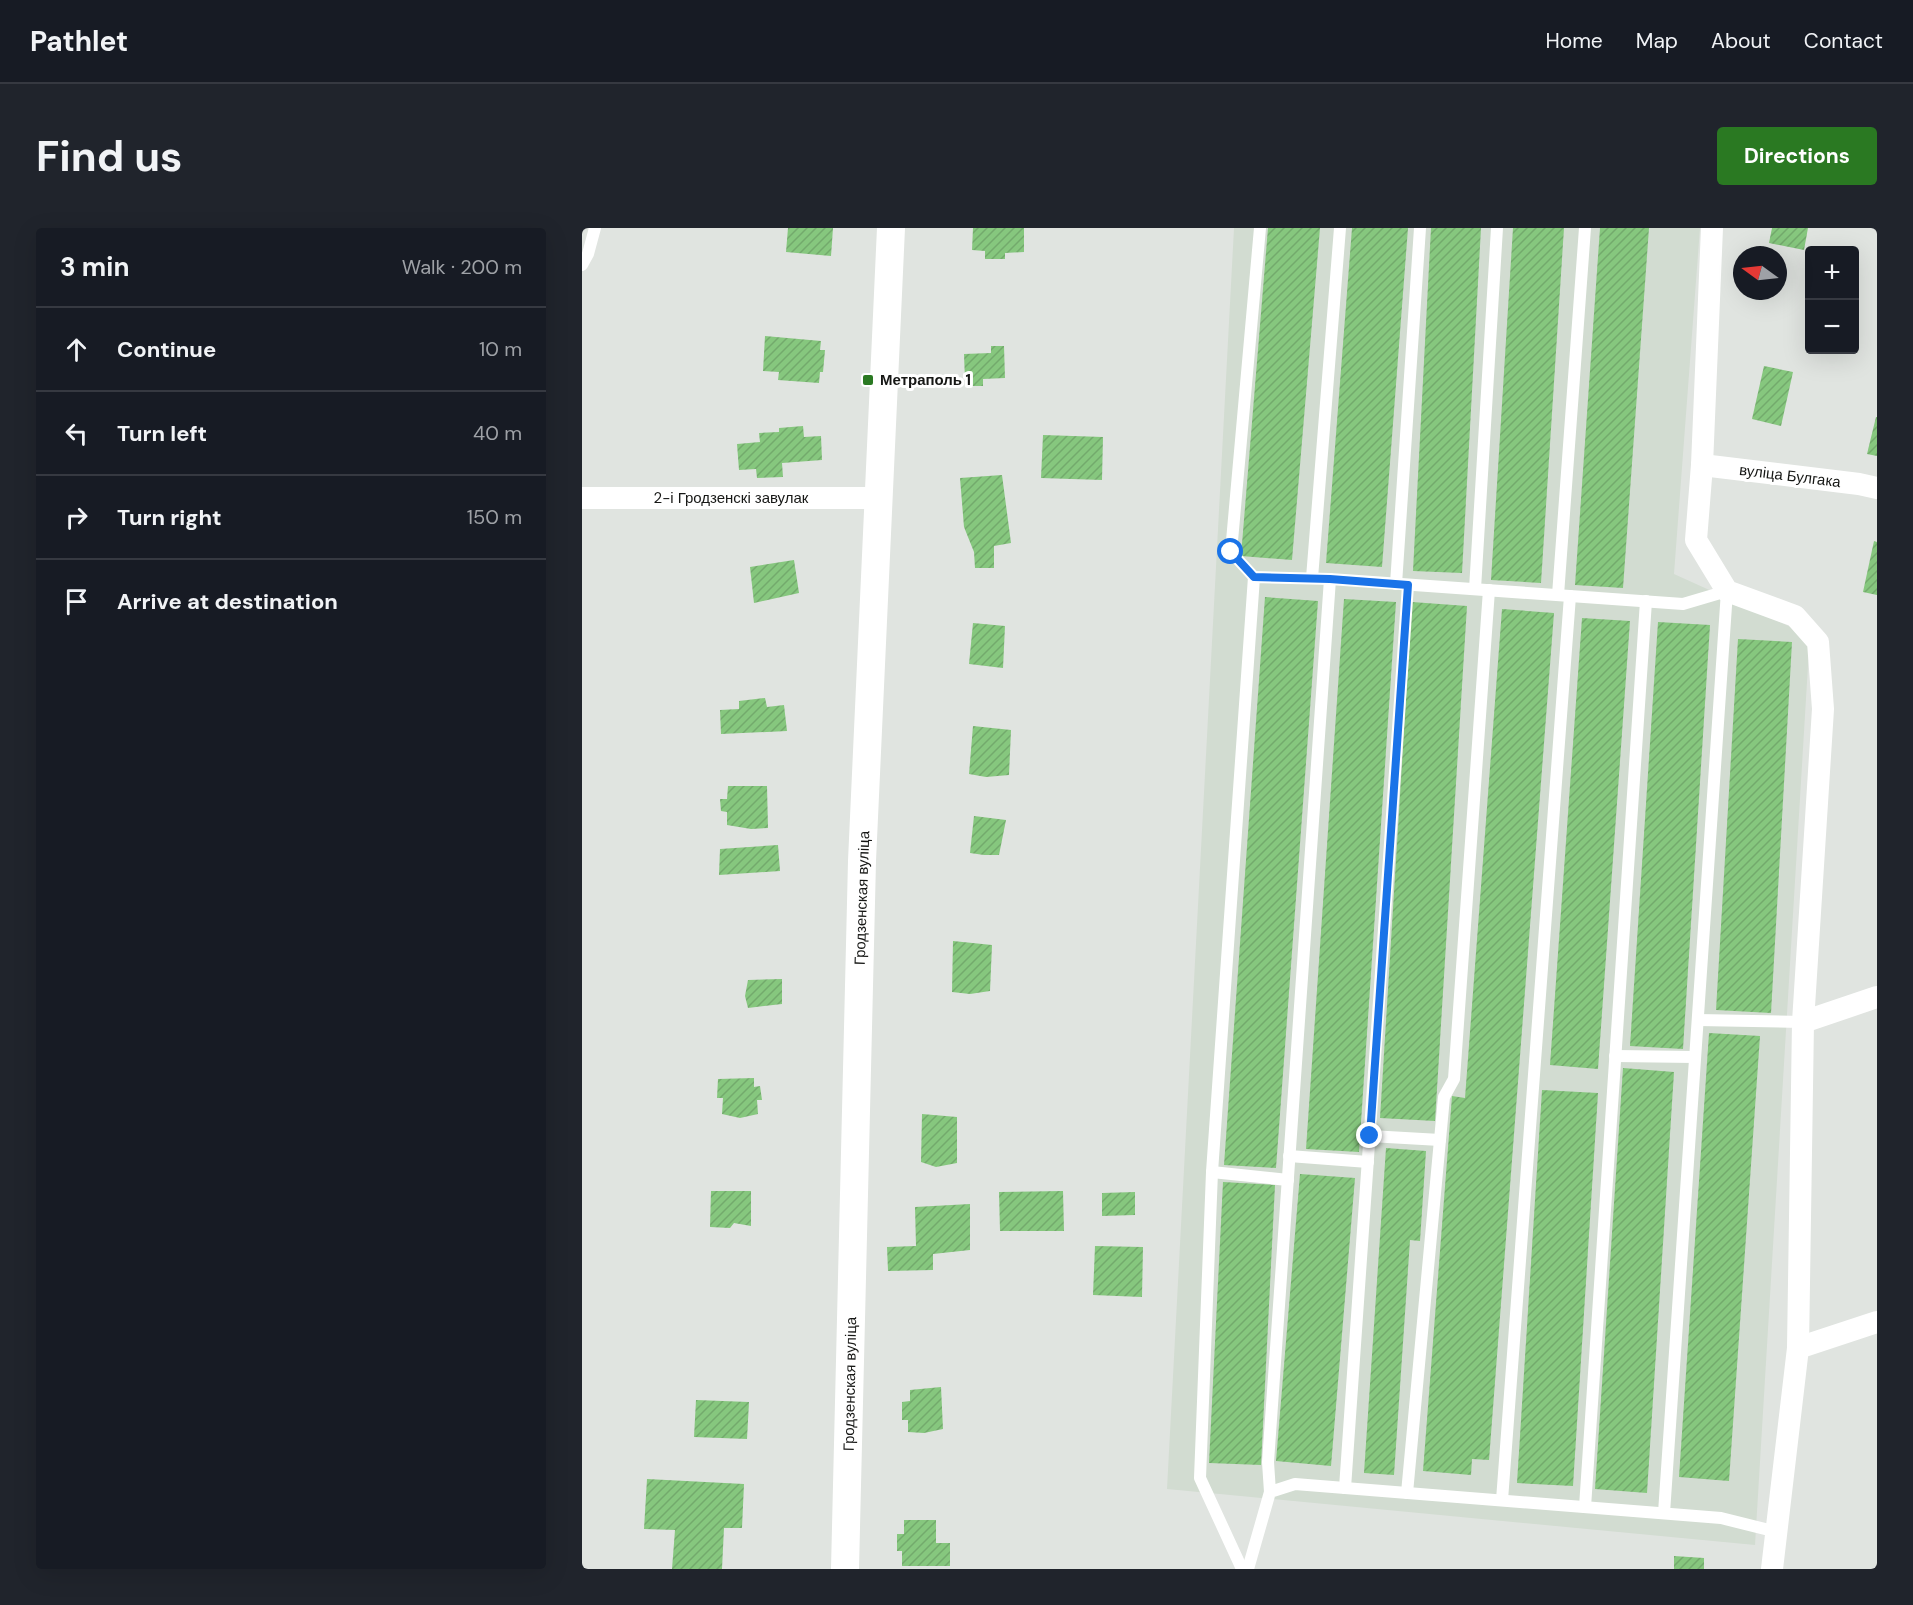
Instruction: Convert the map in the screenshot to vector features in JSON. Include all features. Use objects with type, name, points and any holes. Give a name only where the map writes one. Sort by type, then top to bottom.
[{"type":"street","name":"Гродзенская вуліца","points":[[845,1569],[862,861],[891,228]]},
{"type":"street","points":[[1713,228],[1702,465],[1696,540],[1727,591],[1795,616],[1818,642],[1823,709],[1803,1022],[1798,1348],[1772,1569]]},
{"type":"street","name":"вуліца Булгака","points":[[1702,465],[1877,488]]},
{"type":"street","name":"2-і Гродзенскі завулак","points":[[582,498],[879,498]]},
{"type":"street","points":[[1803,1022],[1877,997]]},
{"type":"street","points":[[1798,1348],[1877,1322]]},
{"type":"lane","points":[[582,265],[588,254],[595,228]]},
{"type":"lane","points":[[1260,228],[1231,552],[1254,577],[1330,579],[1683,604],[1727,591],[1664,1513]]},
{"type":"lane","points":[[1311,578],[1340,228]]},
{"type":"lane","points":[[1345,1488],[1370,1136],[1420,228]]},
{"type":"lane","points":[[1475,589],[1497,228]]},
{"type":"lane","points":[[1502,1500],[1564,596],[1585,228]]},
{"type":"lane","points":[[1242,1569],[1200,1478],[1212,1172],[1254,577]]},
{"type":"lane","points":[[1248,1569],[1270,1491],[1268,1462],[1330,579]]},
{"type":"lane","points":[[1407,1493],[1444,1096],[1454,1079],[1490,590]]},
{"type":"lane","points":[[1585,1507],[1646,602]]},
{"type":"lane","points":[[1698,1020],[1803,1022]]},
{"type":"lane","points":[[1615,1056],[1695,1057]]},
{"type":"lane","points":[[1370,1136],[1440,1140]]},
{"type":"lane","points":[[1289,1156],[1368,1162]]},
{"type":"lane","points":[[1212,1172],[1288,1180]]},
{"type":"lane","points":[[1270,1491],[1295,1484],[1664,1513],[1721,1518],[1777,1533]]},
{"type":"shaded area","points":[[1234,228],[1700,228],[1674,574],[1804,633],[1809,649],[1755,1545],[1167,1489]]},
{"type":"building","points":[[788,228],[833,228],[831,256],[786,252]]},
{"type":"building","points":[[973,228],[1024,228],[1024,252],[1005,253],[1005,259],[985,259],[985,251],[972,250]]},
{"type":"building","points":[[1268,228],[1320,228],[1292,560],[1241,556]]},
{"type":"building","points":[[1352,228],[1408,228],[1382,567],[1326,563]]},
{"type":"building","points":[[1431,228],[1481,228],[1462,573],[1413,571]]},
{"type":"building","points":[[1513,228],[1564,228],[1541,583],[1491,580]]},
{"type":"building","points":[[1600,228],[1649,228],[1623,588],[1575,585]]},
{"type":"building","points":[[1772,228],[1808,228],[1804,250],[1769,243]]},
{"type":"building","points":[[765,336],[821,341],[820,350],[825,350],[823,372],[820,372],[819,383],[778,380],[779,372],[763,371]]},
{"type":"building","points":[[991,346],[1004,346],[1005,378],[983,379],[983,386],[972,386],[972,382],[965,381],[964,354],[991,353]]},
{"type":"building","points":[[1764,366],[1793,372],[1781,426],[1752,419]]},
{"type":"building","points":[[1877,417],[1877,456],[1867,454]]},
{"type":"building","points":[[803,426],[804,437],[821,436],[822,460],[782,463],[783,477],[757,478],[756,469],[739,470],[737,444],[760,442],[759,433],[779,432],[779,428]]},
{"type":"building","points":[[1043,435],[1103,437],[1102,480],[1041,478]]},
{"type":"building","points":[[1002,475],[1011,543],[994,546],[994,568],[975,568],[974,552],[964,527],[960,478]]},
{"type":"building","points":[[1874,541],[1877,542],[1877,595],[1863,592]]},
{"type":"building","points":[[794,560],[799,593],[754,603],[750,567]]},
{"type":"building","points":[[1265,597],[1318,601],[1276,1168],[1224,1165]]},
{"type":"building","points":[[1344,599],[1396,602],[1359,1152],[1306,1149]]},
{"type":"building","points":[[1412,602],[1467,606],[1435,1121],[1380,1118]]},
{"type":"building","points":[[1502,609],[1554,613],[1489,1460],[1472,1459],[1471,1475],[1423,1471],[1452,1096],[1465,1098]]},
{"type":"building","points":[[1582,618],[1630,621],[1598,1069],[1550,1065]]},
{"type":"building","points":[[1658,622],[1710,625],[1683,1049],[1630,1046]]},
{"type":"building","points":[[973,623],[1005,626],[1003,668],[969,664]]},
{"type":"building","points":[[1738,639],[1792,642],[1771,1013],[1716,1010]]},
{"type":"building","points":[[765,698],[767,707],[784,705],[787,731],[721,734],[720,710],[739,709],[739,701]]},
{"type":"building","points":[[973,726],[1011,730],[1009,775],[986,777],[969,774]]},
{"type":"building","points":[[728,786],[767,786],[768,828],[751,829],[727,825],[727,812],[721,811],[720,799],[727,799]]},
{"type":"building","points":[[974,816],[1006,820],[999,855],[970,853]]},
{"type":"building","points":[[778,845],[780,871],[719,875],[720,849]]},
{"type":"building","points":[[953,941],[992,945],[990,991],[970,994],[952,992]]},
{"type":"building","points":[[782,979],[782,1004],[748,1008],[745,996],[748,980]]},
{"type":"building","points":[[1709,1033],[1760,1036],[1729,1481],[1679,1477]]},
{"type":"building","points":[[1623,1068],[1674,1072],[1647,1493],[1595,1489]]},
{"type":"building","points":[[754,1078],[754,1087],[760,1086],[762,1100],[757,1100],[758,1114],[740,1118],[722,1114],[723,1098],[717,1098],[718,1079]]},
{"type":"building","points":[[1542,1090],[1598,1093],[1573,1486],[1517,1483]]},
{"type":"building","points":[[922,1114],[957,1117],[957,1163],[936,1167],[921,1162]]},
{"type":"building","points":[[1386,1148],[1426,1151],[1420,1241],[1410,1240],[1394,1475],[1364,1473]]},
{"type":"building","points":[[1300,1174],[1355,1178],[1331,1466],[1276,1461]]},
{"type":"building","points":[[1223,1182],[1275,1185],[1261,1465],[1209,1463]]},
{"type":"building","points":[[711,1191],[751,1191],[751,1226],[734,1223],[730,1228],[710,1227]]},
{"type":"building","points":[[1063,1191],[1064,1231],[1000,1231],[999,1192]]},
{"type":"building","points":[[1135,1192],[1135,1215],[1102,1216],[1102,1193]]},
{"type":"building","points":[[970,1204],[970,1250],[933,1254],[933,1270],[888,1271],[887,1247],[916,1246],[915,1207]]},
{"type":"building","points":[[1095,1246],[1143,1247],[1142,1297],[1093,1295]]},
{"type":"building","points":[[941,1387],[943,1429],[924,1433],[908,1432],[908,1420],[902,1420],[902,1402],[910,1401],[910,1390]]},
{"type":"building","points":[[696,1400],[749,1402],[747,1439],[694,1437]]},
{"type":"building","points":[[647,1479],[744,1484],[742,1528],[724,1528],[722,1569],[672,1569],[675,1530],[644,1529]]},
{"type":"building","points":[[904,1520],[936,1520],[936,1543],[950,1543],[950,1566],[902,1566],[902,1551],[897,1551],[897,1534],[904,1534]]},
{"type":"building","points":[[1674,1556],[1704,1558],[1704,1569],[1674,1569]]},
{"type":"place","name":"Метраполь 1","points":[[868,380]]},
{"type":"route","points":[[1231,552],[1254,577],[1330,579],[1408,585],[1370,1136]]}]
